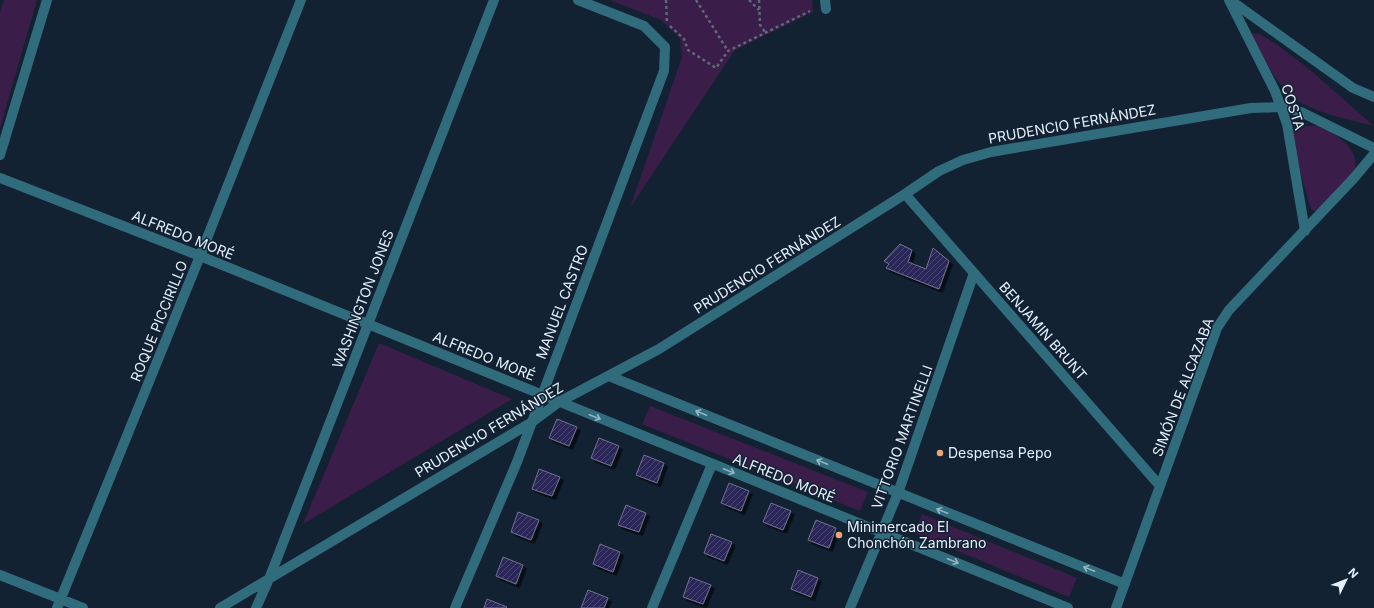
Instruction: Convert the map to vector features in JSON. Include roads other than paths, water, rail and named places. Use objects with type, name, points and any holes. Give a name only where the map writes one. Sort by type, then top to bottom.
[{"type":"street","points":[[0,154],[47,0]]},
{"type":"street","name":"ROQUE PICCIRILLO","points":[[59,604],[200,256],[301,0]]},
{"type":"street","name":"WASHINGTON JONES","points":[[256,608],[269,579],[369,325],[494,0]]},
{"type":"street","name":"MANUEL CASTRO","points":[[455,608],[517,462],[664,70],[665,47],[644,26],[578,0]]},
{"type":"street","name":"COSTA","points":[[1229,0],[1353,88],[1374,97]]},
{"type":"street","name":"COSTA","points":[[1229,0],[1275,91],[1287,124],[1305,231]]},
{"type":"street","name":"PRUDENCIO FERNÁNDEZ","points":[[220,608],[470,457],[532,422],[559,402],[659,350],[939,171],[963,160],[991,152],[1251,108],[1281,107],[1301,112],[1374,148]]},
{"type":"street","name":"SIMÓN DE ALCAZABA","points":[[1116,608],[1217,328],[1229,310],[1305,231],[1374,154]]},
{"type":"street","name":"ALFREDO MORÉ","points":[[0,178],[200,256],[1068,608]]},
{"type":"street","name":"BENJAMIN BRUNT","points":[[905,194],[1160,486]]},
{"type":"street","name":"VITTORIO MARTINELLI","points":[[850,608],[898,493],[974,273]]},
{"type":"street","name":"ALFREDO MORÉ","points":[[609,376],[1125,584]]},
{"type":"street","points":[[652,608],[712,464]]},
{"type":"street","points":[[0,575],[59,604],[83,608]]},
{"type":"place","name":"Despensa Pepo","points":[[940,453]]},
{"type":"place","name":"Minimercado El Chonchón Zambrano","points":[[839,535]]}]
